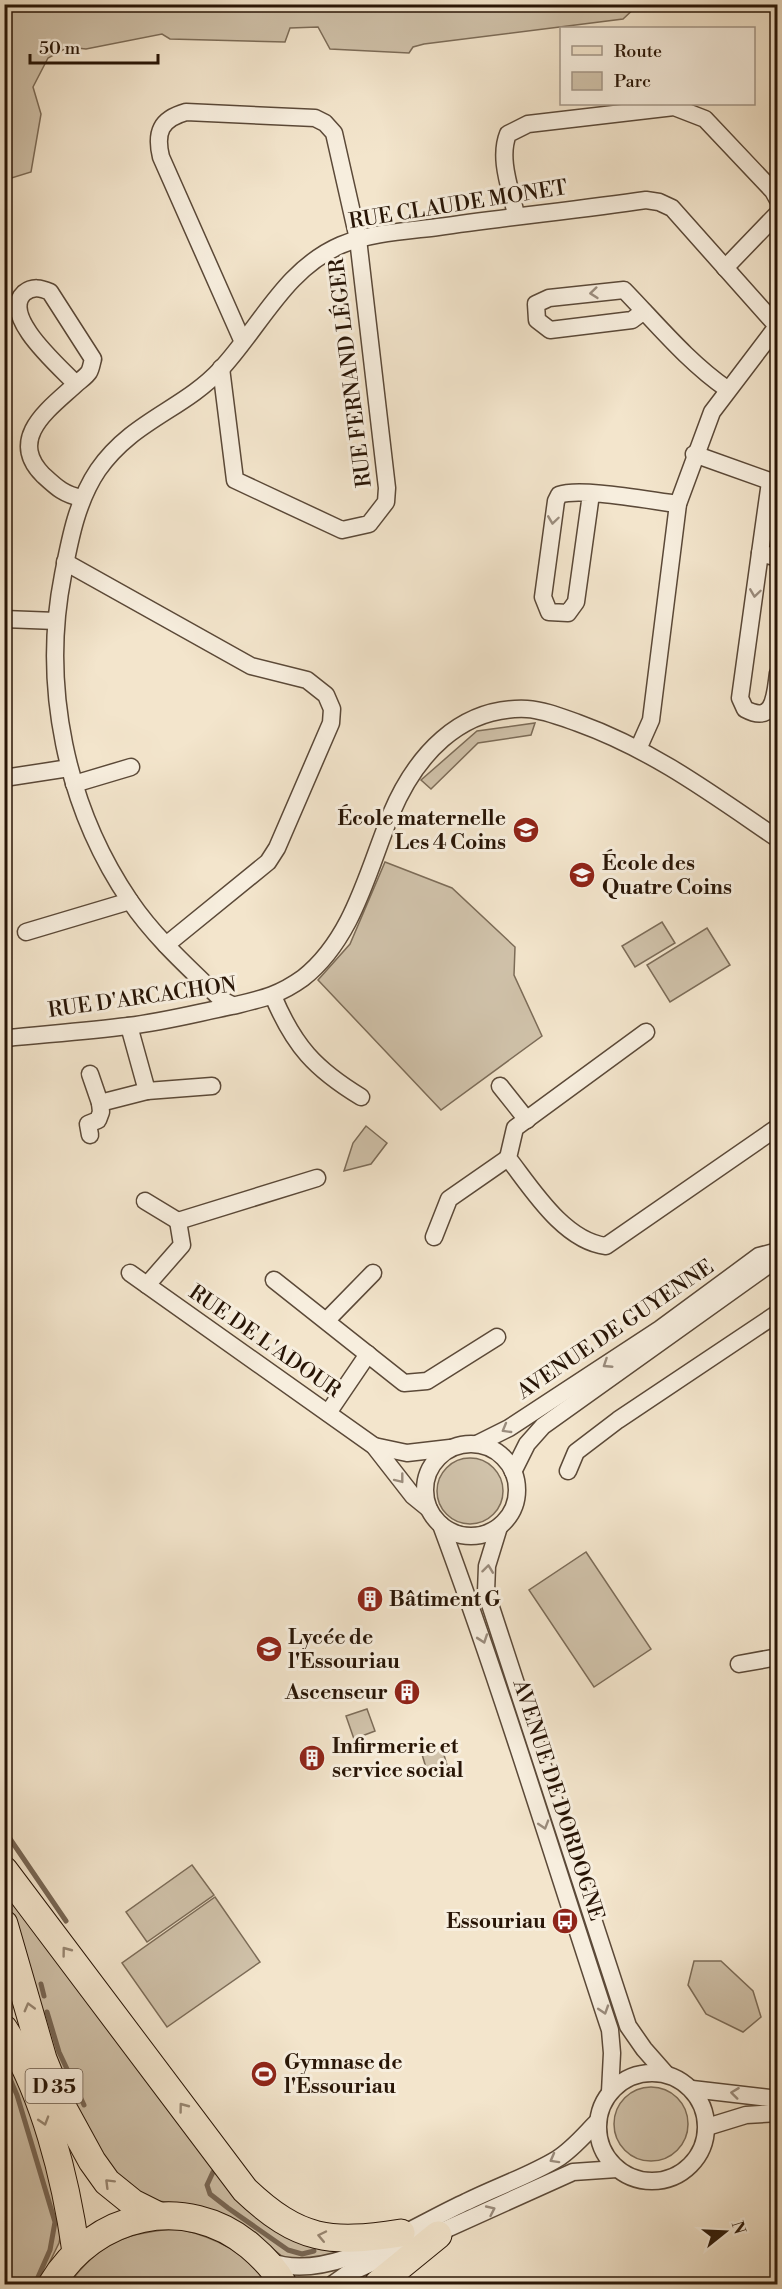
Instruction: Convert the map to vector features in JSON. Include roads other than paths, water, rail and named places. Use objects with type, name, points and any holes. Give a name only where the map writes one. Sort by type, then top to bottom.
[{"type":"main road","points":[[4,1869],[238,2181],[271,2214],[320,2237],[346,2240],[401,2233]]},
{"type":"main road","name":"D 35","points":[[4,1924],[43,2059],[63,2108],[92,2161],[107,2182],[133,2203],[158,2215]]},
{"type":"main road","name":"D 35","points":[[4,2029],[24,2064],[36,2096],[74,2226],[76,2252]]},
{"type":"main road","points":[[52,2284],[76,2252],[100,2233],[128,2221],[158,2215],[198,2218],[235,2233],[266,2259],[283,2284]]},
{"type":"main road","points":[[378,2284],[438,2235]]},
{"type":"street","points":[[516,215],[504,157],[504,144],[508,134],[528,124],[660,108],[688,111],[705,119],[773,192],[777,200]]},
{"type":"street","points":[[242,340],[161,157],[158,133],[162,124],[172,116],[186,112],[315,118],[325,123],[334,133],[338,146],[358,239]]},
{"type":"street","name":"RUE CLAUDE MONET","points":[[232,1005],[222,1000],[166,945],[130,901],[88,821],[72,776],[56,693],[56,621],[65,562],[82,498],[97,472],[124,440],[201,387],[221,369],[242,340],[304,268],[323,254],[358,239],[516,215],[646,200],[659,202],[672,208],[777,326]]},
{"type":"street","points":[[725,268],[777,213]]},
{"type":"street","name":"RUE FERNAND LÉGER","points":[[221,369],[235,480],[342,530],[355,529],[369,524],[387,502],[387,488],[358,239]]},
{"type":"street","points":[[76,384],[20,328],[15,305],[20,295],[29,289],[40,288],[50,292],[93,359],[89,372],[76,384],[39,418],[31,430],[29,445],[32,458],[44,476],[68,496],[82,498]]},
{"type":"street","points":[[644,311],[632,320],[550,330],[537,320],[536,304],[549,298],[624,290],[705,374],[727,389]]},
{"type":"street","points":[[639,747],[651,720],[678,504],[694,454],[712,412],[727,389],[777,326]]},
{"type":"street","points":[[694,454],[773,483],[760,554],[740,698],[745,709],[758,714],[767,712],[774,703],[777,673]]},
{"type":"street","points":[[591,494],[576,602],[568,613],[549,612],[543,597],[556,501],[559,495],[566,492],[591,494],[678,504]]},
{"type":"street","points":[[760,554],[777,558]]},
{"type":"street","points":[[65,562],[251,666],[307,680],[326,695],[332,709],[331,723],[277,848],[268,862],[166,945]]},
{"type":"street","points":[[4,619],[56,621]]},
{"type":"street","name":"RUE D'ARCACHON","points":[[7,1038],[129,1026],[232,1005],[249,1004],[273,996],[315,967],[334,946],[369,874],[404,788],[417,765],[446,734],[483,715],[526,709],[554,715],[639,747],[679,770],[777,839]]},
{"type":"street","points":[[4,778],[72,776],[131,767]]},
{"type":"street","points":[[26,932],[130,901]]},
{"type":"street","points":[[273,996],[283,1020],[305,1053],[328,1077],[361,1097]]},
{"type":"street","points":[[129,1026],[147,1091]]},
{"type":"street","points":[[434,1237],[448,1199],[508,1158],[515,1128],[646,1032]]},
{"type":"street","points":[[90,1074],[100,1102],[101,1112],[98,1120],[88,1124],[90,1135]]},
{"type":"street","points":[[100,1102],[147,1091],[212,1086]]},
{"type":"street","points":[[500,1086],[527,1120]]},
{"type":"street","points":[[508,1158],[549,1212],[592,1245],[606,1246],[777,1127]]},
{"type":"street","points":[[145,1201],[178,1221],[317,1178]]},
{"type":"street","points":[[147,1285],[182,1245],[178,1221]]},
{"type":"street","name":"AVENUE DE GUYENNE","points":[[477,1444],[509,1428],[660,1329],[759,1256],[777,1251]]},
{"type":"street","name":"AVENUE DE GUYENNE","points":[[513,1472],[527,1444],[543,1426],[767,1266],[777,1251]]},
{"type":"street","points":[[327,1320],[373,1272]]},
{"type":"street","name":"RUE DE L'ADOUR","points":[[130,1273],[374,1446],[412,1496],[429,1509]]},
{"type":"street","points":[[274,1280],[404,1383],[427,1381],[497,1337]]},
{"type":"street","points":[[568,1471],[576,1452],[601,1432],[777,1313]]},
{"type":"street","points":[[328,1413],[368,1354]]},
{"type":"street","points":[[463,1444],[477,1444],[491,1448],[504,1457],[513,1472],[517,1495],[514,1507],[499,1527],[486,1534],[470,1536],[455,1533],[441,1525],[429,1509],[425,1495],[428,1474],[439,1456],[463,1444]]},
{"type":"street","name":"RUE DE L'ADOUR","points":[[374,1446],[407,1453],[451,1448]]},
{"type":"street","name":"AVENUE DE DORDOGNE","points":[[441,1525],[470,1600],[522,1753],[610,2030],[612,2053],[610,2092]]},
{"type":"street","name":"AVENUE DE DORDOGNE","points":[[499,1527],[487,1566],[486,1592],[628,2026],[666,2074]]},
{"type":"street","points":[[739,1664],[777,1658]]},
{"type":"street","points":[[651,2072],[666,2074],[692,2089],[705,2113],[707,2127],[704,2144],[695,2161],[686,2170],[671,2178],[642,2181],[617,2169],[606,2156],[599,2139],[598,2121],[602,2106],[610,2092],[621,2082],[635,2075],[651,2072]]},
{"type":"street","points":[[692,2089],[777,2099]]},
{"type":"street","points":[[707,2127],[746,2115],[777,2113]]},
{"type":"street","points":[[266,2259],[285,2267],[328,2263],[376,2248],[401,2233],[558,2158],[575,2146],[598,2121]]},
{"type":"street","points":[[333,2284],[347,2274],[416,2242],[438,2235],[573,2172],[617,2169]]},
{"type":"waterway","points":[[4,1830],[66,1921]]},
{"type":"waterway","points":[[4,1977],[10,1996]]},
{"type":"waterway","points":[[41,1984],[44,1996]]},
{"type":"waterway","points":[[47,2012],[59,2052],[84,2105]]},
{"type":"waterway","points":[[4,2065],[17,2095],[55,2222],[50,2250],[35,2284]]},
{"type":"waterway","points":[[213,2172],[207,2185],[210,2194],[288,2250],[302,2254],[314,2251]]},
{"type":"place","name":"École maternelle Les 4 Coins","points":[[526,830]]},
{"type":"place","name":"École des Quatre Coins","points":[[582,875]]},
{"type":"place","name":"Bâtiment G","points":[[370,1599]]},
{"type":"place","name":"Lycée de l'Essouriau","points":[[269,1649]]},
{"type":"place","name":"Ascenseur","points":[[407,1692]]},
{"type":"place","name":"Infirmerie et service social","points":[[312,1758]]},
{"type":"place","name":"Essouriau","points":[[565,1921]]},
{"type":"place","name":"Gymnase de l'Essouriau","points":[[264,2074]]}]
